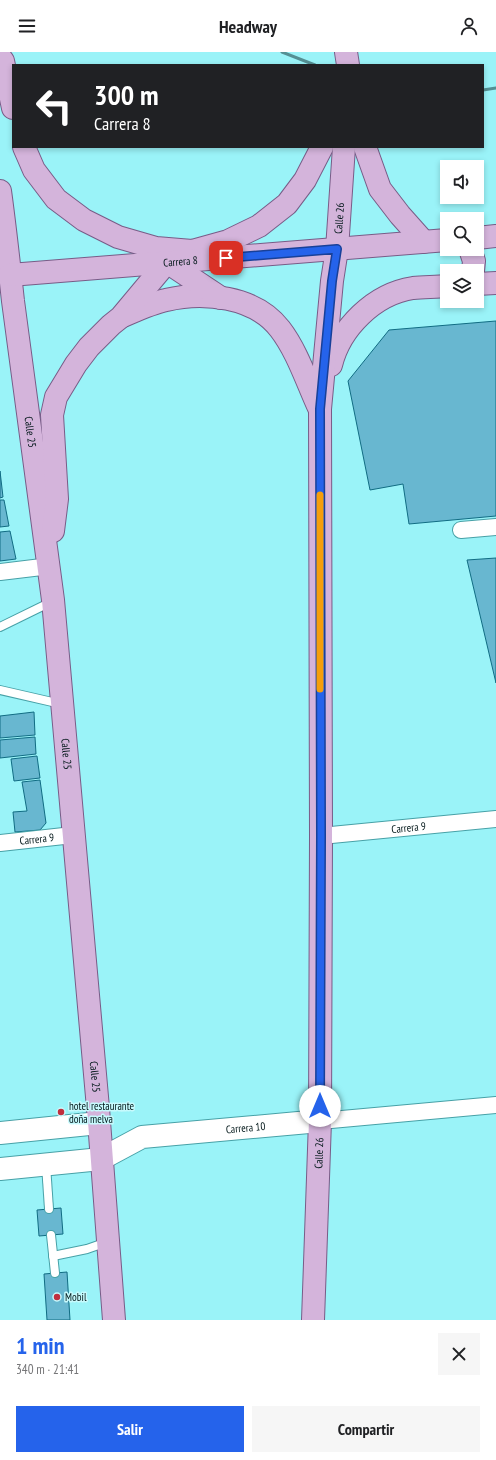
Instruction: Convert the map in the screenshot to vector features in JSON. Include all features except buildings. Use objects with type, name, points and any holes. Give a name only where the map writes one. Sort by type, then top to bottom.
[{"type":"main road","points":[[346,52],[348,64]]},
{"type":"main road","points":[[0,57],[3,61],[12,103]]},
{"type":"main road","points":[[24,148],[34,170],[56,199],[84,220],[124,238],[156,248],[192,251],[228,241],[259,226],[287,204],[305,180],[321,148]]},
{"type":"main road","name":"Calle 26","points":[[313,1320],[320,1121],[320,409],[331,289],[337,249],[344,148]]},
{"type":"main road","points":[[365,148],[380,189],[400,215],[424,242]]},
{"type":"main road","name":"Calle 25","points":[[0,191],[3,227],[50,566],[99,1123],[114,1320]]},
{"type":"main road","points":[[484,237],[496,236]]},
{"type":"main road","name":"Carrera 8","points":[[10,276],[440,241]]},
{"type":"main road","points":[[50,566],[57,500],[52,415],[56,397],[76,364],[89,347],[121,317],[167,262],[222,298]]},
{"type":"main road","points":[[484,284],[496,283]]},
{"type":"main road","points":[[320,409],[334,353],[347,329],[356,319],[375,304],[393,294],[412,288],[440,286]]},
{"type":"main road","points":[[121,317],[165,300],[183,296],[202,295],[222,298],[249,306],[265,316],[279,328],[295,356],[320,409]]},
{"type":"main road","name":"Carrera 10","points":[[0,1169],[102,1159],[142,1137],[320,1121]]},
{"type":"main road","points":[[0,1133],[99,1123]]},
{"type":"street","points":[[461,530],[496,527]]},
{"type":"street","points":[[0,572],[50,566]]},
{"type":"street","name":"Carrera 9","points":[[321,836],[496,819]]},
{"type":"street","name":"Carrera 9","points":[[0,843],[73,835]]},
{"type":"street","name":"Carrera 10","points":[[320,1121],[496,1105]]},
{"type":"lane","points":[[0,627],[53,600]]},
{"type":"lane","points":[[0,690],[63,705]]},
{"type":"lane","points":[[46,1165],[49,1209]]},
{"type":"lane","points":[[52,1235],[55,1273]]},
{"type":"lane","points":[[53,1256],[88,1249],[108,1242]]},
{"type":"railway","points":[[282,52],[312,64]]},
{"type":"railway","points":[[484,90],[496,88]]},
{"type":"slow traffic","points":[[320,495],[320,689]]},
{"type":"place","name":"hotel restaurante doña melva","points":[[61,1112]]},
{"type":"place","name":"Mobil","points":[[57,1297]]},
{"type":"route","points":[[226,258],[337,249],[332,281],[320,409],[320,1106]]}]
